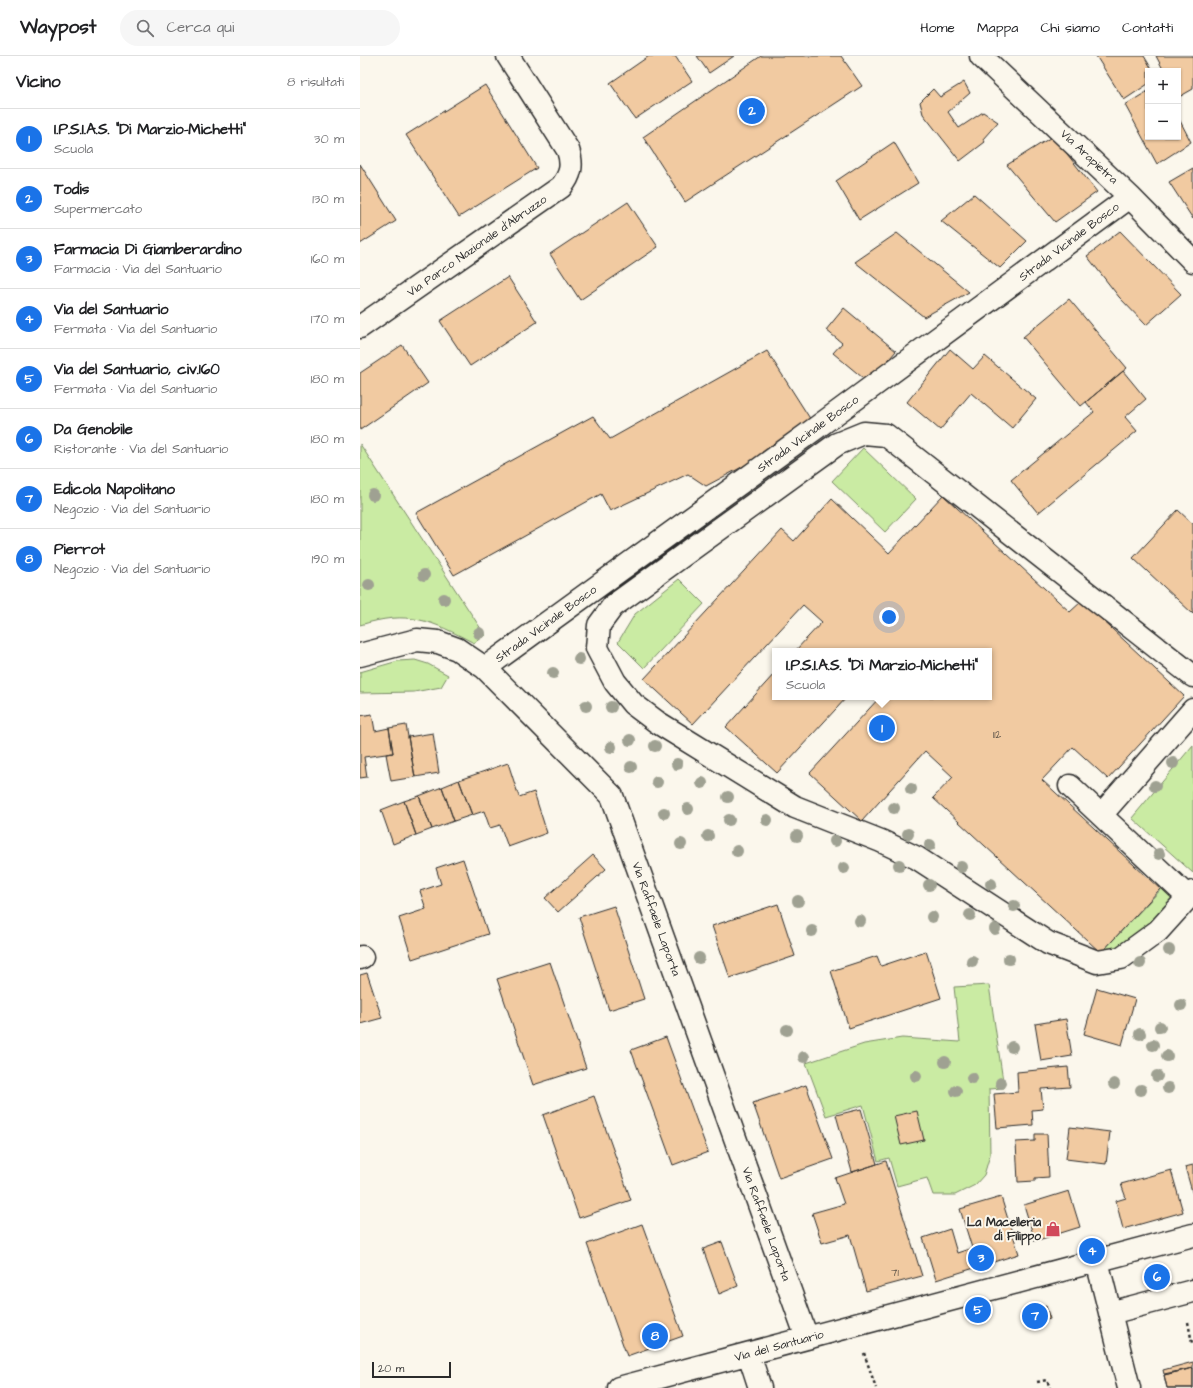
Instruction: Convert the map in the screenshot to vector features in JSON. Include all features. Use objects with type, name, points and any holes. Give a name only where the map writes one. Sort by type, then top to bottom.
[{"type":"street","name":"Via Parco Nazionale d'Abruzzo","points":[[360,327],[561,187],[568,179],[571,170],[571,159],[568,150],[508,56]]},
{"type":"street","name":"Via Arapietra","points":[[981,56],[1130,197],[1193,261]]},
{"type":"street","name":"Strada Vicinale Bosco","points":[[485,668],[823,424],[1130,197]]},
{"type":"street","points":[[1070,786],[1191,895],[1158,931],[1121,958],[1097,962],[1048,943],[917,858],[882,841],[795,807],[657,722],[633,704],[616,682],[597,648],[599,625],[612,606],[838,444],[864,433],[886,435],[1193,676]]},
{"type":"street","name":"Via Raffaele Laporta","points":[[360,655],[418,640],[438,642],[457,648],[485,668],[612,796],[807,1338]]},
{"type":"street","points":[[1101,815],[1193,710]]},
{"type":"street","name":"Via del Santuario","points":[[619,1388],[1193,1235]]},
{"type":"street","points":[[1097,1261],[1130,1388]]},
{"type":"street","points":[[1110,1313],[1193,1292]]},
{"type":"street","points":[[749,1354],[760,1388]]},
{"type":"path","points":[[1188,1322],[1192,1344]]},
{"type":"path","points":[[864,1354],[876,1388]]},
{"type":"path","points":[[1037,1382],[1047,1380],[1050,1388]]},
{"type":"green space","points":[[360,444],[485,635],[474,643],[445,628],[419,620],[392,618],[360,625]]},
{"type":"green space","points":[[863,448],[916,499],[885,532],[832,481]]},
{"type":"green space","points":[[679,579],[704,604],[644,668],[618,642],[635,614]]},
{"type":"green space","points":[[415,660],[428,664],[448,675],[441,687],[414,692],[360,693],[360,672],[398,661]]},
{"type":"green space","points":[[1193,745],[1193,873],[1132,818]]},
{"type":"green space","points":[[1165,885],[1174,899],[1141,939],[1101,953]]},
{"type":"green space","points":[[989,985],[1004,1088],[989,1089],[990,1155],[984,1175],[975,1185],[955,1195],[933,1195],[927,1178],[897,1186],[889,1158],[878,1161],[863,1105],[826,1116],[806,1063],[864,1044],[902,1038],[960,1042],[954,987]]},
{"type":"building","points":[[649,56],[675,56],[692,81],[635,119],[610,83]]},
{"type":"building","points":[[697,56],[734,56],[709,73]]},
{"type":"building","points":[[761,56],[841,56],[862,86],[685,202],[643,137]]},
{"type":"building","points":[[1096,56],[1144,56],[1151,68],[1145,68],[1145,86],[1124,100]]},
{"type":"building","points":[[1156,56],[1193,56],[1193,89],[1181,96],[1181,68],[1162,68]]},
{"type":"building","points":[[964,82],[970,93],[948,112],[959,128],[983,112],[998,122],[983,139],[985,142],[960,161],[923,114],[920,102],[933,89],[940,97]]},
{"type":"building","points":[[485,85],[537,168],[459,217],[406,135]]},
{"type":"building","points":[[1145,93],[1145,140],[1181,140],[1181,123],[1191,142],[1157,164],[1125,105]]},
{"type":"building","points":[[1053,136],[1097,192],[1055,222],[1007,165]]},
{"type":"building","points":[[894,142],[918,183],[859,220],[836,181]]},
{"type":"building","points":[[360,164],[396,221],[360,244]]},
{"type":"building","points":[[1193,168],[1193,219],[1169,182]]},
{"type":"building","points":[[974,194],[1027,241],[1000,268],[941,221]]},
{"type":"building","points":[[628,202],[658,247],[580,300],[550,254]]},
{"type":"building","points":[[1120,231],[1181,294],[1146,325],[1119,297],[1087,256]]},
{"type":"building","points":[[897,233],[969,292],[924,317],[855,262]]},
{"type":"building","points":[[508,277],[537,322],[470,366],[440,321]]},
{"type":"building","points":[[1069,299],[1127,368],[1081,406],[1023,337]]},
{"type":"building","points":[[844,308],[896,351],[869,383],[833,353],[842,343],[826,330]]},
{"type":"building","points":[[402,345],[428,383],[360,430],[360,373]]},
{"type":"building","points":[[950,349],[973,369],[985,356],[1036,399],[1012,428],[971,393],[940,430],[907,402]]},
{"type":"building","points":[[767,351],[816,428],[706,486],[688,474],[610,511],[601,494],[454,575],[416,513],[593,416],[610,439]]},
{"type":"building","points":[[1123,371],[1146,399],[1125,417],[1137,431],[1038,513],[1011,480],[1094,412],[1086,402]]},
{"type":"building","points":[[943,495],[1070,612],[1082,601],[1184,696],[1108,779],[1073,747],[1042,780],[1160,889],[1101,953],[933,798],[953,777],[925,751],[862,821],[810,773],[877,700],[992,700],[992,648],[798,648],[822,622],[803,605],[693,724],[644,679],[782,530],[794,541],[832,499],[889,553]]},
{"type":"building","points":[[1178,510],[1193,524],[1193,614],[1133,558]]},
{"type":"building","points":[[772,676],[772,700],[844,700],[777,773],[726,727]]},
{"type":"building","points":[[372,714],[375,731],[389,728],[393,753],[364,757],[367,777],[360,778],[360,716]]},
{"type":"building","points":[[406,725],[415,777],[391,781],[386,754],[393,753],[389,728]]},
{"type":"building","points":[[433,733],[439,773],[415,777],[408,737]]},
{"type":"building","points":[[508,763],[519,797],[534,792],[547,833],[508,847],[500,825],[490,828],[484,811],[472,815],[459,780]]},
{"type":"building","points":[[459,780],[472,815],[454,821],[442,787]]},
{"type":"building","points":[[442,787],[454,821],[432,829],[419,796]]},
{"type":"building","points":[[419,796],[432,829],[416,835],[404,801]]},
{"type":"building","points":[[404,801],[416,835],[393,844],[381,810]]},
{"type":"building","points":[[593,855],[606,869],[558,912],[545,898]]},
{"type":"building","points":[[463,859],[488,934],[412,959],[399,918],[426,909],[420,891],[441,884],[436,868]]},
{"type":"building","points":[[778,904],[795,956],[730,978],[712,926]]},
{"type":"building","points":[[614,906],[644,999],[609,1010],[579,917]]},
{"type":"building","points":[[926,951],[941,998],[849,1028],[831,971],[877,956],[881,966]]},
{"type":"building","points":[[550,962],[586,1068],[533,1085],[497,979]]},
{"type":"building","points":[[367,973],[382,1018],[360,1024],[360,975]]},
{"type":"building","points":[[1097,988],[1135,999],[1122,1045],[1084,1034]]},
{"type":"building","points":[[1066,1019],[1072,1056],[1041,1061],[1035,1024]]},
{"type":"building","points":[[666,1037],[708,1152],[673,1165],[631,1050]]},
{"type":"building","points":[[1068,1067],[1070,1087],[1041,1089],[1043,1109],[1032,1110],[1033,1125],[997,1128],[994,1094],[1018,1092],[1017,1072]]},
{"type":"building","points":[[806,1085],[833,1159],[779,1178],[753,1103]]},
{"type":"building","points":[[594,1096],[631,1200],[579,1218],[543,1115]]},
{"type":"building","points":[[861,1109],[877,1164],[852,1172],[836,1115]]},
{"type":"building","points":[[917,1111],[924,1140],[901,1145],[894,1116]]},
{"type":"building","points":[[1070,1127],[1110,1132],[1106,1164],[1066,1159]]},
{"type":"building","points":[[1035,1134],[1047,1134],[1049,1177],[1035,1178],[1035,1181],[1018,1182],[1016,1142],[1035,1141]]},
{"type":"building","points":[[886,1161],[922,1276],[866,1291],[850,1235],[822,1243],[812,1213],[844,1204],[835,1178]]},
{"type":"building","points":[[1193,1165],[1193,1195],[1185,1167]]},
{"type":"building","points":[[1171,1170],[1183,1212],[1123,1229],[1116,1201],[1126,1198],[1121,1184]]},
{"type":"building","points":[[1069,1191],[1080,1227],[1035,1241],[1024,1205]]},
{"type":"building","points":[[1001,1197],[1019,1254],[936,1280],[923,1238],[950,1229],[957,1253],[972,1248],[960,1209]]},
{"type":"building","points":[[642,1224],[683,1336],[627,1356],[587,1244]]},
{"type":"building","points":[[722,1242],[738,1286],[719,1294],[703,1249]]},
{"type":"building","points":[[1046,1306],[1050,1319],[1025,1326],[1021,1313]]},
{"type":"building","points":[[1193,1362],[1193,1368],[1164,1374],[1163,1370]]},
{"type":"building","points":[[1193,1368],[1193,1388],[1167,1388],[1164,1375]]},
{"type":"building","points":[[1193,1368],[1193,1388],[1167,1388],[1164,1375]]},
{"type":"place","name":"Todis","points":[[752,111]]},
{"type":"place","name":"I.P.S.I.A.S. \"Di Marzio-Michetti\"","points":[[882,728]]},
{"type":"place","name":"La Macelleria di Filippo","points":[[1053,1229]]},
{"type":"place","name":"Via del Santuario","points":[[1092,1251]]},
{"type":"place","name":"Farmacia Di Giamberardino","points":[[981,1258]]},
{"type":"place","name":"Da Genobile","points":[[1157,1277]]},
{"type":"place","name":"Via del Santuario, civ.160","points":[[978,1310]]},
{"type":"place","name":"Edicola Napolitano","points":[[1035,1316]]},
{"type":"place","name":"Pierrot","points":[[655,1336]]}]
